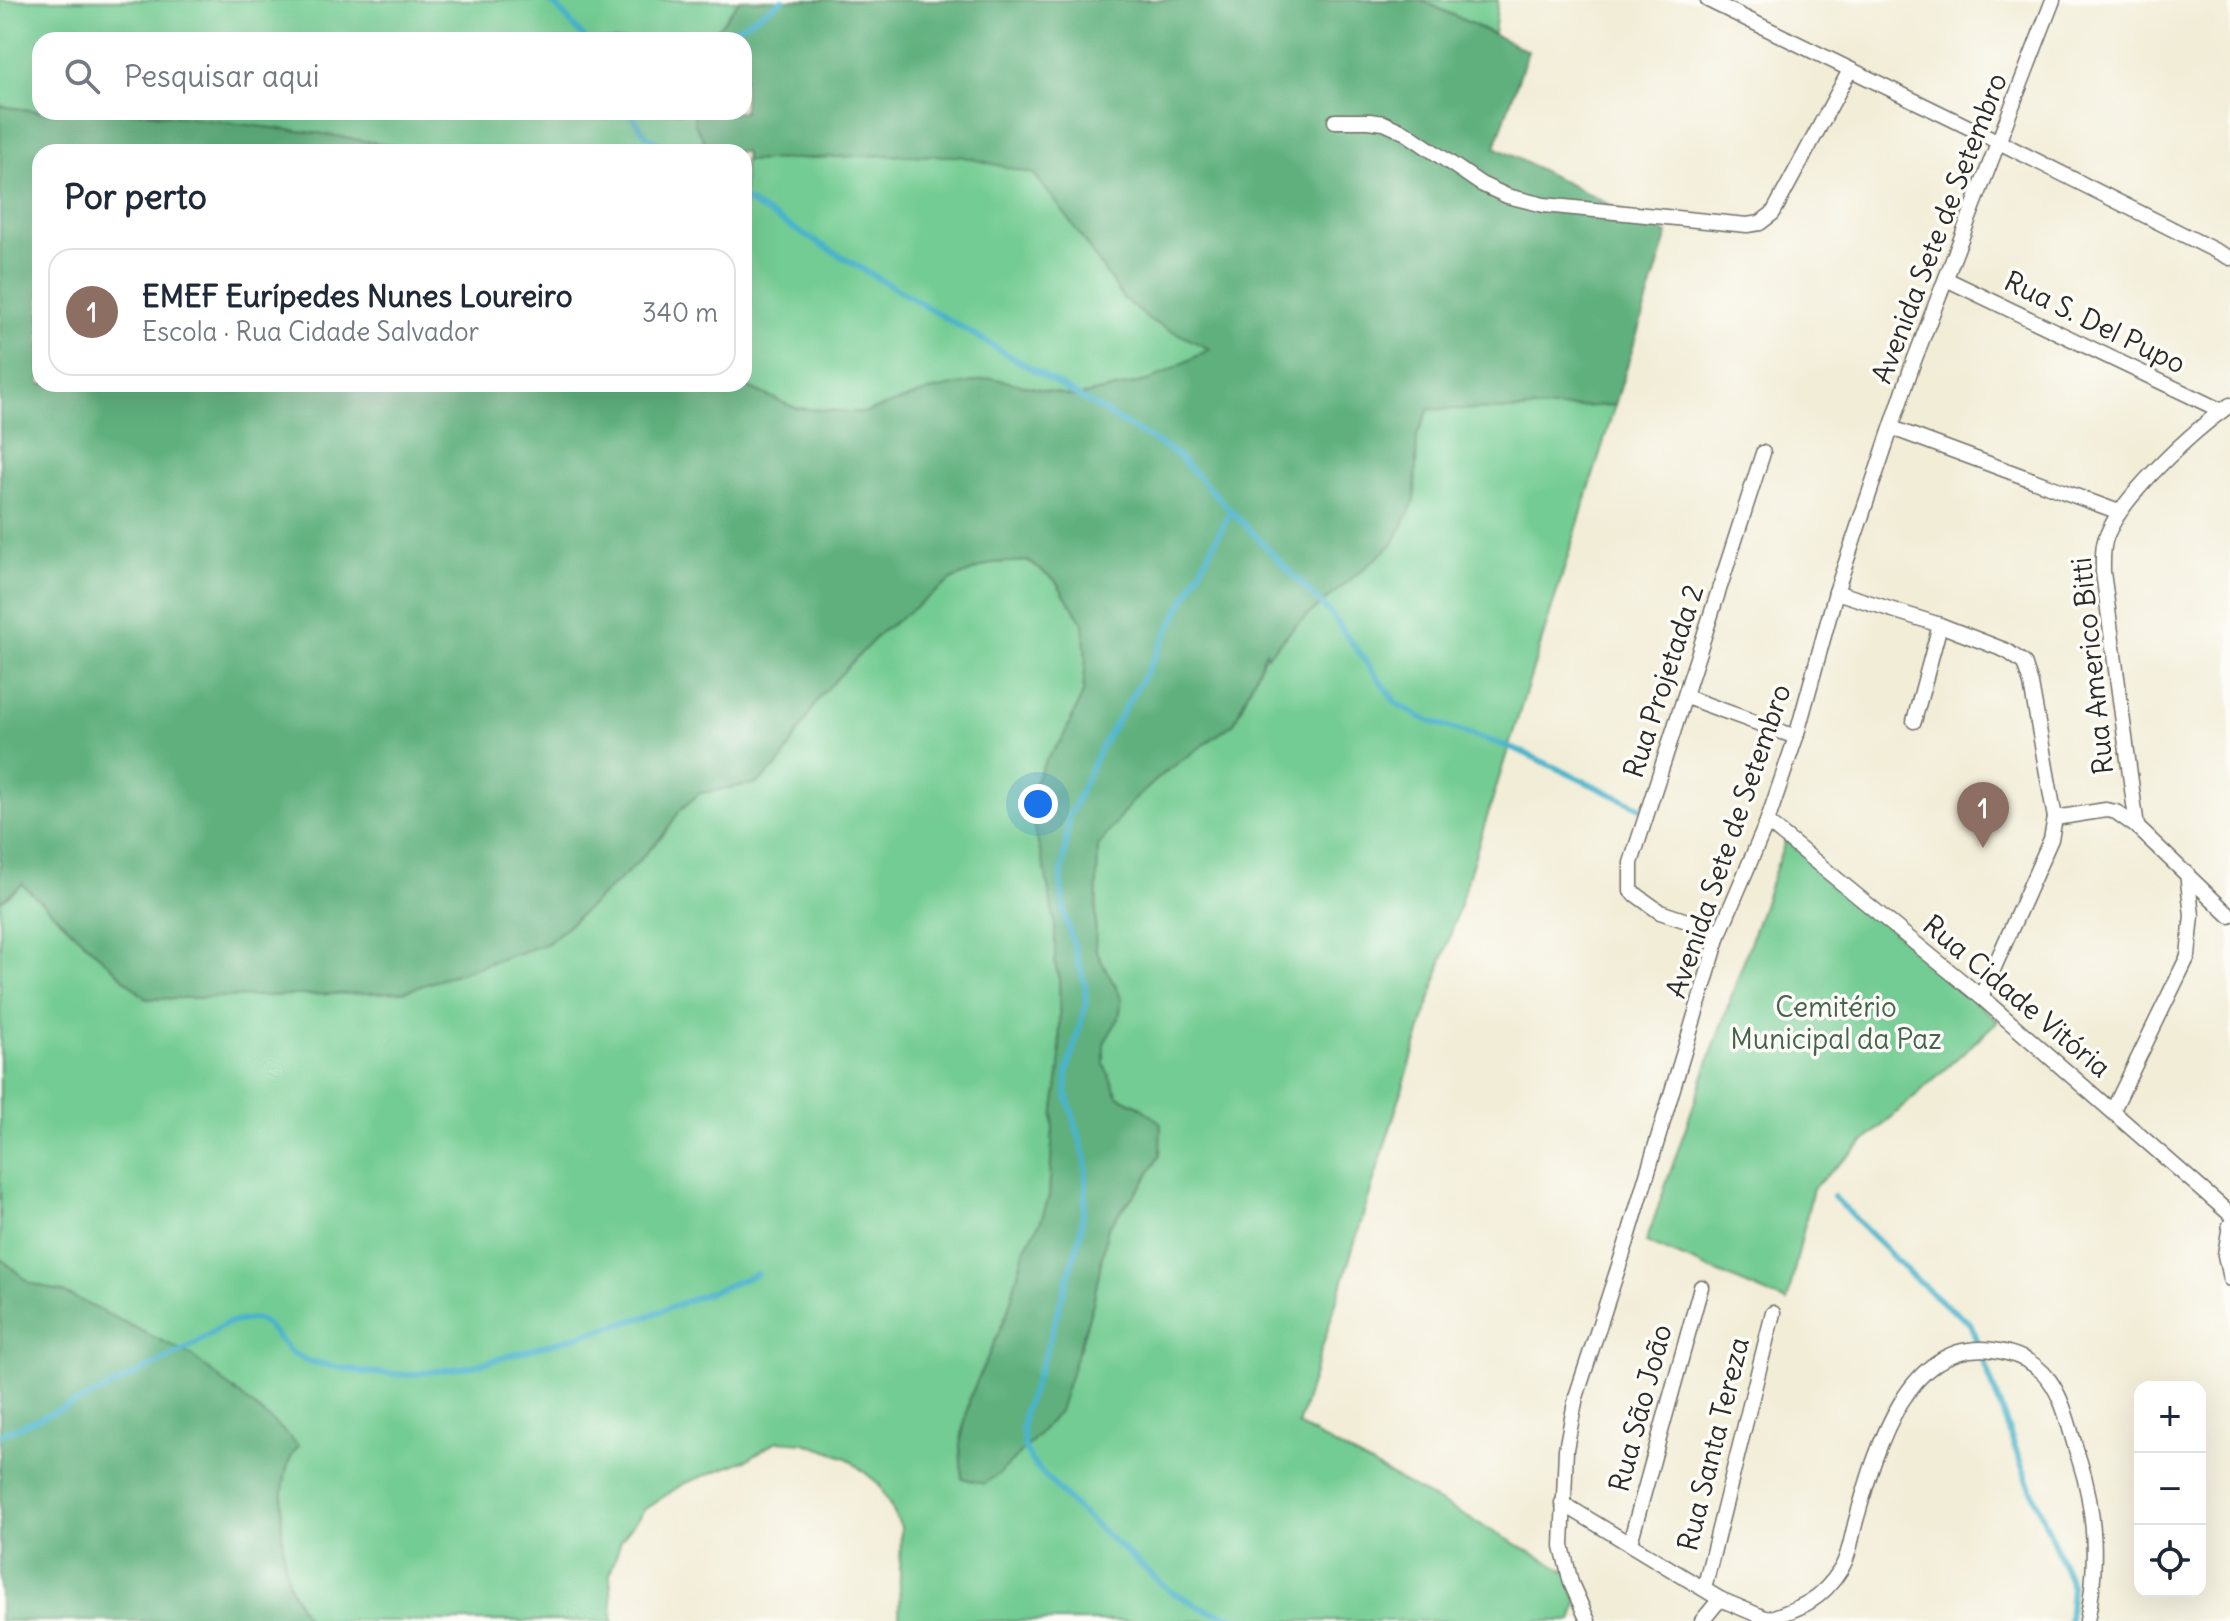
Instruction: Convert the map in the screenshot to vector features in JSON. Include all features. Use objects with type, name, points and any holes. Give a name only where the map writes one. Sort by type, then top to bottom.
[{"type":"street","points":[[1708,0],[2230,258]]},
{"type":"street","name":"Avenida Sete de Setembro","points":[[1588,1621],[1571,1583],[1565,1558],[1562,1503],[1566,1449],[1576,1397],[1627,1241],[1720,932],[1767,822],[1796,737],[1836,592],[1912,366],[2053,0]]},
{"type":"street","points":[[1335,121],[1384,123],[1406,133],[1481,184],[1507,196],[1544,205],[1747,225],[1760,223],[1773,213],[1850,70]]},
{"type":"street","name":"Rua S. Del Pupo","points":[[1946,279],[2226,408]]},
{"type":"street","name":"Rua Americo Bitti","points":[[2137,827],[2103,572],[2106,536],[2119,512],[2160,467],[2226,408]]},
{"type":"street","points":[[1892,428],[2119,512]]},
{"type":"street","name":"Rua Projetada 2","points":[[1720,932],[1660,912],[1631,891],[1631,863],[1763,453]]},
{"type":"street","points":[[1836,592],[1940,625],[2007,651],[2024,663],[2031,684],[2055,818],[2051,839],[1981,997]]},
{"type":"street","points":[[1914,721],[1940,625]]},
{"type":"street","points":[[1686,697],[1796,737]]},
{"type":"street","points":[[2055,818],[2106,810],[2116,812],[2137,827],[2230,916]]},
{"type":"street","name":"Rua Cidade Vitória","points":[[1767,822],[1981,997],[2230,1214]]},
{"type":"street","points":[[2113,1110],[2188,956],[2192,915],[2187,873]]},
{"type":"street","points":[[2230,1225],[2225,1255],[2230,1279]]},
{"type":"street","name":"Rua São João","points":[[1630,1543],[1701,1287]]},
{"type":"street","name":"Rua Santa Tereza","points":[[1704,1589],[1773,1313]]},
{"type":"street","points":[[1562,1503],[1720,1599],[1770,1620],[1807,1606],[1824,1592],[1843,1567],[1880,1441],[1900,1400],[1923,1374],[1951,1354],[1981,1348],[2007,1352],[2037,1365],[2056,1388],[2082,1469],[2090,1507],[2093,1578],[2087,1621]]},
{"type":"street","points":[[1702,1621],[1720,1599]]},
{"type":"green space","points":[[0,0],[740,0],[715,32],[32,32],[32,110],[0,106]]},
{"type":"green space","points":[[740,0],[1421,0],[1528,51],[1495,147],[1668,234],[1615,405],[1511,410],[1429,409],[1417,435],[1415,500],[1393,544],[1296,625],[1267,656],[1266,651],[1234,723],[1164,773],[1131,803],[1098,846],[1095,949],[1122,999],[1119,1018],[1104,1043],[1104,1064],[1118,1096],[1139,1106],[1161,1123],[1160,1155],[1143,1184],[1108,1227],[1093,1303],[1059,1411],[999,1474],[983,1484],[962,1478],[960,1445],[970,1397],[1007,1314],[1025,1248],[1041,1221],[1049,1196],[1060,1068],[1055,925],[1033,824],[1030,794],[1045,761],[1063,738],[1083,693],[1086,658],[1083,623],[1055,580],[1028,561],[992,563],[953,579],[880,633],[820,696],[780,763],[758,783],[700,793],[681,809],[663,835],[628,872],[548,943],[403,992],[146,999],[22,884],[0,902],[0,106],[32,111],[32,120],[205,120],[383,144],[32,144],[32,392],[752,392],[752,389],[795,408],[864,413],[929,391],[992,378],[1075,397],[1151,380],[1210,349],[1151,321],[1123,298],[1034,174],[960,156],[880,155],[752,161],[752,144],[706,144],[694,120],[752,120],[752,32],[715,32]]},
{"type":"green space","points":[[1421,0],[1498,0],[1494,34]]},
{"type":"green space","points":[[205,120],[694,120],[706,144],[383,144]]},
{"type":"green space","points":[[880,155],[960,156],[1035,174],[1123,298],[1151,321],[1211,349],[1151,380],[1075,397],[992,379],[929,391],[864,413],[795,408],[752,389],[752,161]]},
{"type":"green space","points":[[1615,405],[1298,1425],[1584,1581],[1572,1621],[899,1621],[901,1527],[879,1484],[847,1458],[805,1443],[777,1441],[748,1459],[683,1484],[645,1509],[621,1540],[610,1574],[613,1621],[308,1621],[290,1587],[282,1536],[286,1473],[298,1446],[63,1292],[30,1283],[0,1258],[0,902],[22,884],[146,999],[403,992],[548,943],[628,872],[663,835],[681,809],[700,793],[758,783],[780,763],[820,696],[880,633],[953,579],[992,563],[1027,561],[1055,580],[1083,623],[1086,658],[1083,693],[1063,739],[1045,761],[1046,875],[1055,925],[1055,963],[1059,979],[1060,1068],[1049,1196],[1041,1221],[1025,1248],[1007,1314],[970,1397],[960,1445],[962,1478],[1079,1351],[1093,1303],[1108,1227],[1143,1184],[1139,1106],[1118,1096],[1104,1064],[1104,1043],[1119,1018],[1116,985],[1106,973],[1095,949],[1098,846],[1131,803],[1164,773],[1234,723],[1268,648],[1268,655],[1296,625],[1363,569],[1415,462],[1417,435],[1429,408],[1511,410]]},
{"type":"green space","name":"Cemitério Municipal da Paz","points":[[1786,839],[1998,1021],[1813,1188],[1787,1302],[1646,1242]]},
{"type":"green space","points":[[0,1258],[30,1283],[63,1292],[191,1355],[299,1446],[291,1457],[286,1473],[282,1536],[290,1587],[308,1621],[0,1621]]},
{"type":"waterway","points":[[547,0],[579,32]]},
{"type":"waterway","points":[[731,32],[783,0]]},
{"type":"waterway","points":[[635,120],[646,135],[659,144]]},
{"type":"waterway","points":[[752,204],[1176,454],[1331,614],[1396,703],[1424,719],[1518,750],[1641,808]]},
{"type":"waterway","points":[[1231,511],[1150,666],[1100,749],[1069,817],[1061,883],[1065,916],[1085,984],[1086,1004],[1067,1072],[1066,1092],[1086,1160],[1086,1190],[1080,1236],[1046,1352],[1025,1409],[1022,1430],[1025,1448],[1032,1462],[1075,1507],[1170,1591],[1207,1610],[1245,1621]]},
{"type":"waterway","points":[[1834,1197],[1908,1272],[1970,1323],[2021,1464],[2072,1587],[2069,1621]]},
{"type":"waterway","points":[[0,1435],[103,1391],[195,1344],[227,1323],[259,1320],[290,1352],[307,1361],[363,1372],[409,1375],[473,1366],[648,1316],[757,1274]]},
{"type":"place","name":"EMEF Eurípedes Nunes Loureiro","points":[[1983,848]]}]
